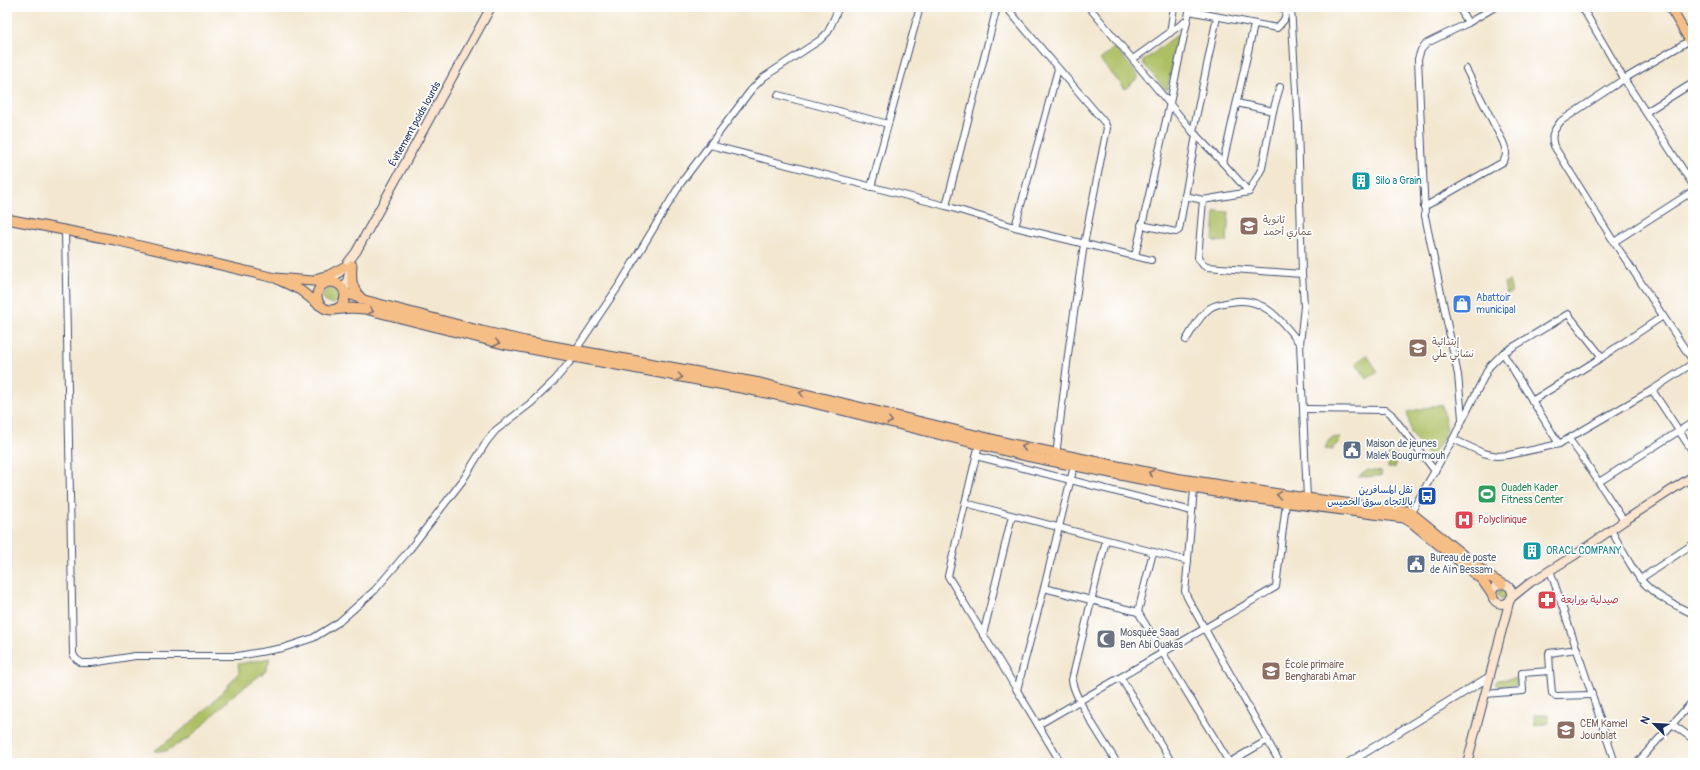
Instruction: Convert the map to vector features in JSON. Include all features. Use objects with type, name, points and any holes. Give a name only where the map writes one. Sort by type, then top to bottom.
[{"type":"main road","name":"Évitement poids lourds","points":[[345,291],[348,266],[491,7]]},
{"type":"main road","points":[[1670,7],[1692,42]]},
{"type":"main road","points":[[7,219],[115,240],[275,278],[339,283],[345,291],[364,300],[482,332],[574,354],[805,401],[979,444],[1409,516],[1490,577],[1511,590],[1504,623],[1467,763]]},
{"type":"main road","points":[[348,266],[354,289],[364,300]]},
{"type":"main road","points":[[304,280],[323,277],[348,266]]},
{"type":"main road","points":[[321,306],[318,302],[317,293],[321,285],[328,282],[348,266]]},
{"type":"main road","points":[[275,278],[300,290],[324,309],[365,309],[503,344],[788,389],[1056,458],[1074,466],[1194,489],[1286,503],[1409,516],[1482,580],[1495,599],[1504,623]]},
{"type":"main road","points":[[333,310],[338,309],[344,302],[345,291]]},
{"type":"main road","points":[[1495,599],[1503,603],[1510,599],[1531,582],[1693,476]]},
{"type":"main road","points":[[1495,599],[1494,587],[1531,582]]},
{"type":"street","points":[[65,230],[73,654],[76,659],[82,663],[92,663],[135,656],[238,656],[283,648],[313,638],[339,622],[375,590],[410,549],[463,480],[487,441],[496,430],[544,391],[555,380],[620,284],[681,183],[751,90],[764,77],[820,40],[828,32],[839,7]]},
{"type":"street","points":[[871,187],[920,7]]},
{"type":"street","points":[[946,206],[997,7]]},
{"type":"street","points":[[1017,7],[1007,9],[1105,123],[1107,128],[1084,244],[1069,347],[1056,458]]},
{"type":"street","points":[[1089,7],[1195,133],[1249,192]]},
{"type":"street","points":[[1170,33],[1174,7]]},
{"type":"street","points":[[1279,7],[1290,8]]},
{"type":"street","points":[[1459,7],[1468,23]]},
{"type":"street","points":[[1462,418],[1458,375],[1430,245],[1424,207],[1418,59],[1421,50],[1427,43],[1468,23],[1495,7]]},
{"type":"street","points":[[1582,7],[1624,80],[1693,184]]},
{"type":"street","points":[[1135,256],[1170,103],[1189,9],[1254,25],[1277,28],[1284,20],[1290,8]]},
{"type":"street","points":[[1290,8],[1298,124],[1304,306],[1300,344],[1307,498]]},
{"type":"street","points":[[1141,225],[1178,232],[1217,17]]},
{"type":"street","points":[[1133,59],[1186,21]]},
{"type":"street","points":[[1223,163],[1254,25]]},
{"type":"street","points":[[1453,439],[1483,453],[1497,456],[1509,455],[1559,444],[1652,390],[1693,362],[1614,242],[1554,146],[1552,135],[1561,121],[1624,80],[1692,42]]},
{"type":"street","points":[[1015,226],[1058,69]]},
{"type":"street","points":[[1424,207],[1503,162],[1506,158],[1507,152],[1503,142],[1466,69]]},
{"type":"street","points":[[1646,112],[1693,83]]},
{"type":"street","points":[[1185,196],[1203,200],[1249,192],[1262,168],[1273,111],[1280,87]]},
{"type":"street","points":[[778,95],[888,124]]},
{"type":"street","points":[[1237,103],[1273,111]]},
{"type":"street","points":[[710,145],[946,206],[1084,244],[1151,260]]},
{"type":"street","points":[[1614,242],[1693,191]]},
{"type":"street","points":[[1203,200],[1198,258],[1203,266],[1302,274]]},
{"type":"street","points":[[1186,340],[1200,318],[1210,308],[1240,300],[1248,300],[1275,314],[1300,344]]},
{"type":"street","points":[[1409,516],[1453,439],[1462,418],[1489,367],[1503,353],[1568,314],[1602,357]]},
{"type":"street","points":[[1532,401],[1663,316]]},
{"type":"street","points":[[1503,353],[1559,444]]},
{"type":"street","points":[[1652,390],[1693,452]]},
{"type":"street","points":[[1304,409],[1386,410],[1391,414],[1435,471]]},
{"type":"street","points":[[1599,482],[1693,422]]},
{"type":"street","points":[[1569,439],[1624,521]]},
{"type":"street","points":[[979,444],[948,576],[1061,763]]},
{"type":"street","points":[[976,456],[1192,511]]},
{"type":"street","points":[[1017,690],[1074,466]]},
{"type":"street","points":[[1194,489],[1185,591],[1205,630],[1280,763]]},
{"type":"street","points":[[964,503],[1188,561]]},
{"type":"street","points":[[1038,725],[1205,630],[1276,587],[1286,503]]},
{"type":"street","points":[[983,635],[1012,516]]},
{"type":"street","points":[[1611,530],[1640,579],[1655,593],[1693,614]]},
{"type":"street","points":[[1106,540],[1072,680],[1073,686],[1080,701],[1118,763]]},
{"type":"street","points":[[1640,579],[1693,544]]},
{"type":"street","points":[[1138,612],[1153,552]]},
{"type":"street","points":[[1550,570],[1615,763]]},
{"type":"street","points":[[1044,588],[1138,612],[1164,653],[1228,763],[1268,740]]},
{"type":"street","points":[[1577,649],[1549,653],[1552,693],[1555,696],[1592,695]]},
{"type":"street","points":[[1485,694],[1523,691],[1522,673],[1550,671]]},
{"type":"street","points":[[1348,763],[1489,677]]},
{"type":"street","points":[[1121,678],[1172,763]]},
{"type":"street","points":[[1637,763],[1693,701]]},
{"type":"street","points":[[1672,724],[1693,739]]},
{"type":"green space","points":[[1178,34],[1179,35],[1167,90],[1142,62]]},
{"type":"green space","points":[[1115,47],[1139,77],[1125,89],[1100,60]]},
{"type":"green space","points":[[1215,211],[1229,212],[1227,242],[1213,241]]},
{"type":"green space","points":[[1509,281],[1512,293],[1506,294],[1504,283]]},
{"type":"green space","points":[[328,288],[334,288],[339,293],[337,302],[334,304],[328,304],[323,299],[323,293]]},
{"type":"green space","points":[[1367,355],[1378,372],[1367,379],[1356,363]]},
{"type":"green space","points":[[1442,404],[1447,430],[1431,460],[1411,433],[1407,412]]},
{"type":"green space","points":[[1333,437],[1340,438],[1339,443],[1333,447],[1333,450],[1325,449],[1328,441]]},
{"type":"green space","points":[[1389,455],[1396,455],[1395,468],[1388,468]]},
{"type":"green space","points":[[1368,470],[1382,472],[1381,476],[1358,477]]},
{"type":"green space","points":[[1502,589],[1507,594],[1502,599],[1497,594]]},
{"type":"green space","points":[[270,658],[266,671],[232,696],[191,737],[166,751],[154,751],[178,734],[221,694],[239,672],[238,664]]},
{"type":"green space","points":[[1516,678],[1518,680],[1517,685],[1496,686],[1497,680]]},
{"type":"green space","points":[[1534,715],[1548,715],[1549,723],[1535,726]]},
{"type":"place","name":"Silo a Grain","points":[[1361,181]]},
{"type":"place","name":"ثانوية عماري أحمد","points":[[1249,226]]},
{"type":"place","name":"Abattoir municipal","points":[[1462,304]]},
{"type":"place","name":"إبتدائية نشاني علي","points":[[1418,348]]},
{"type":"place","name":"Maison de jeunes Malek Bougurmouh","points":[[1352,450]]},
{"type":"place","name":"Ouadeh Kader Fitness Center","points":[[1487,494]]},
{"type":"place","name":"نقل المسافرين بالاتجاه سوق الخميس","points":[[1427,496]]},
{"type":"place","name":"Polyclinique","points":[[1464,520]]},
{"type":"place","name":"ORACL COMPANY","points":[[1532,551]]},
{"type":"place","name":"Bureau de poste de Aïn Bessam","points":[[1416,564]]},
{"type":"place","name":"صيدلية بورابعة","points":[[1547,600]]},
{"type":"place","name":"Mosquée Saad Ben Abi Ouakas","points":[[1106,639]]},
{"type":"place","name":"École primaire Bengharabi Amar","points":[[1271,671]]},
{"type":"place","name":"CEM Kamel Jounblat","points":[[1566,730]]}]
